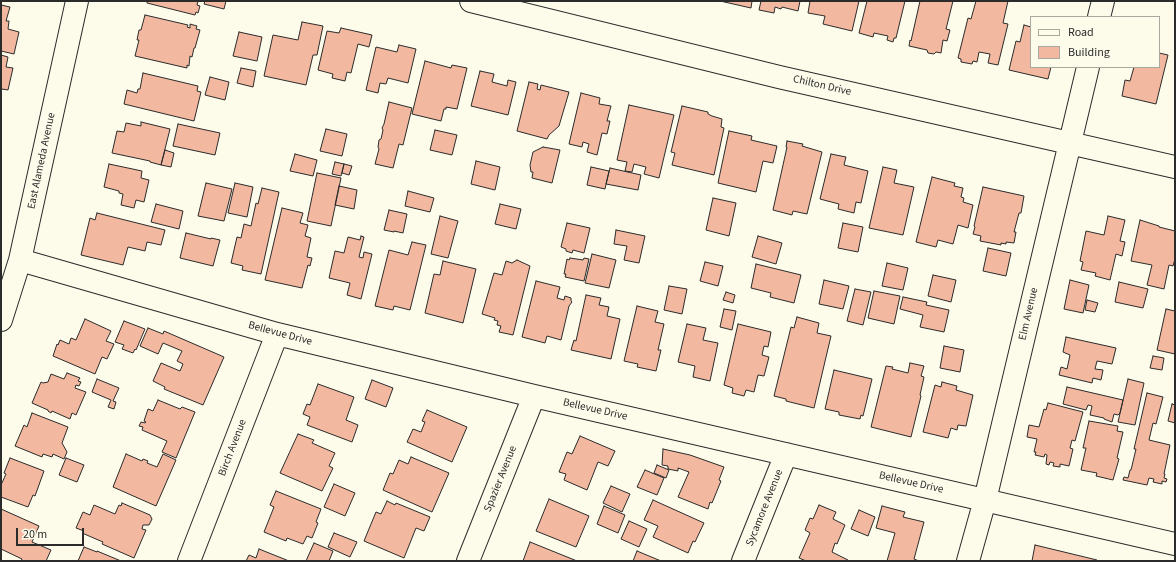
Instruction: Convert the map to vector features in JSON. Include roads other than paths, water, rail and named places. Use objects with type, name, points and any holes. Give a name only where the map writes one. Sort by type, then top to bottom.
[{"type":"street","name":"East Alameda Avenue","points":[[1,320],[20,260],[77,1]]},
{"type":"street","name":"Chilton Drive","points":[[471,1],[779,77],[1175,167]]},
{"type":"street","points":[[1099,16],[1103,1]]},
{"type":"street","name":"Elm Avenue","points":[[968,561],[985,500],[1088,68]]},
{"type":"street","name":"Bellevue Drive","points":[[20,260],[277,334],[534,396],[1175,544]]},
{"type":"street","name":"Birch Avenue","points":[[189,561],[277,334]]},
{"type":"street","name":"Spazier Avenue","points":[[468,561],[534,396]]},
{"type":"street","name":"Sycamore Avenue","points":[[743,561],[786,454]]}]
